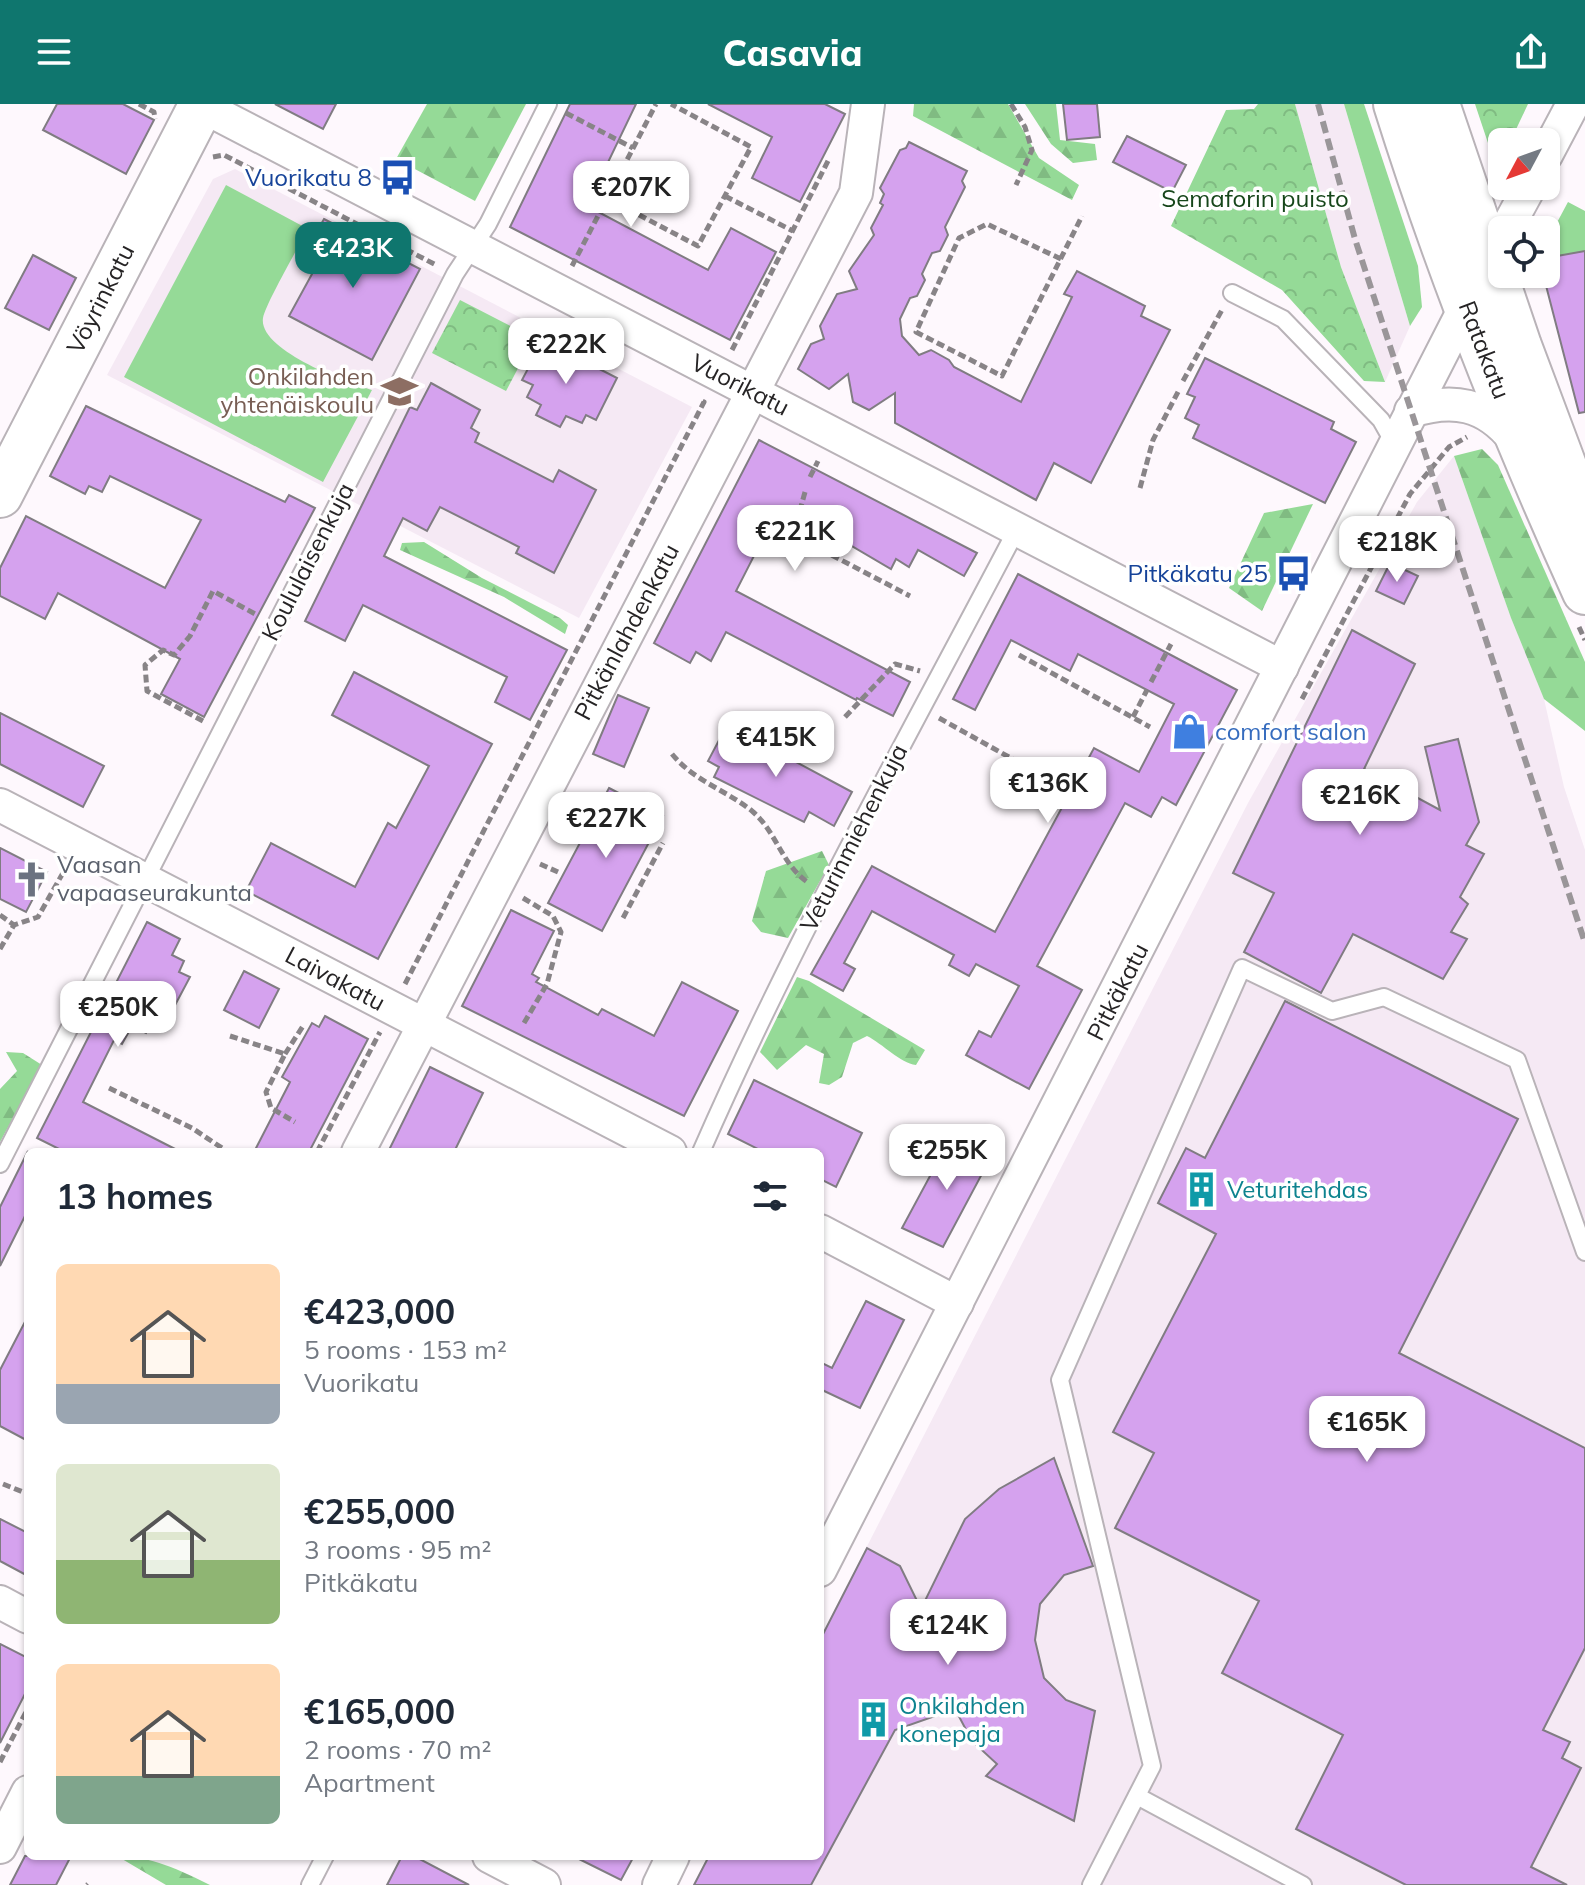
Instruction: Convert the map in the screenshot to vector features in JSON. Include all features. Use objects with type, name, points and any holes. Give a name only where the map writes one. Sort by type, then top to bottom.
[{"type":"main road","name":"Ratakatu","points":[[1396,104],[1521,447],[1585,592]]},
{"type":"main road","name":"Ratakatu","points":[[1437,104],[1488,217]]},
{"type":"main road","name":"Vöyrinkatu","points":[[0,495],[196,114]]},
{"type":"main road","name":"Ratakatu","points":[[1514,288],[1585,522]]},
{"type":"street","name":"Pitkänlahdenkatu","points":[[360,1148],[856,193],[868,104]]},
{"type":"street","points":[[1560,129],[1573,104]]},
{"type":"street","name":"Vuorikatu","points":[[196,114],[473,247],[1282,667]]},
{"type":"street","name":"Pitkäkatu","points":[[824,1562],[1262,709],[1394,443],[1488,266]]},
{"type":"street","points":[[1411,411],[1453,402],[1473,407],[1500,422],[1521,447]]},
{"type":"street","name":"Laivakatu","points":[[0,805],[662,1148]]},
{"type":"street","points":[[824,1233],[957,1303]]},
{"type":"street","points":[[0,1602],[24,1615]]},
{"type":"street","points":[[0,1847],[24,1800]]},
{"type":"street","points":[[497,1860],[544,1885]]},
{"type":"street","points":[[659,1885],[671,1860]]},
{"type":"lane","name":"Koululaisenkuja","points":[[0,1164],[455,274],[556,108]]},
{"type":"lane","points":[[1232,293],[1283,319],[1381,420],[1394,443]]},
{"type":"lane","name":"Veturinmiehenkuja","points":[[703,1148],[743,1056],[936,676],[1017,529]]},
{"type":"lane","points":[[1091,1885],[1152,1766],[1060,1380],[1242,968],[1332,1011],[1384,997],[1517,1060],[1585,1252]]},
{"type":"lane","points":[[1137,1796],[1303,1885]]},
{"type":"lane","points":[[310,1885],[323,1860]]},
{"type":"path","points":[[139,104],[154,112],[157,130],[196,114],[210,157],[224,155],[455,274]]},
{"type":"path","points":[[572,266],[656,104]]},
{"type":"path","points":[[607,198],[698,246],[751,147],[671,104]]},
{"type":"path","points":[[1011,104],[1025,127],[1032,150],[1016,185]]},
{"type":"path","points":[[556,108],[633,148]]},
{"type":"path","points":[[732,350],[832,153]]},
{"type":"path","points":[[725,196],[793,231]]},
{"type":"path","points":[[1061,259],[987,224],[959,238],[916,332],[1002,376],[1061,259],[1082,216]]},
{"type":"path","points":[[1183,381],[1232,293]]},
{"type":"path","points":[[1140,488],[1153,440],[1179,390]]},
{"type":"path","points":[[319,1148],[700,411],[704,402],[691,395]]},
{"type":"path","points":[[1262,709],[1289,722],[1410,494],[1449,447],[1466,439],[1473,407]]},
{"type":"path","points":[[700,411],[733,429]]},
{"type":"path","points":[[805,454],[831,468]]},
{"type":"path","points":[[810,477],[818,461]]},
{"type":"path","points":[[805,492],[797,521],[799,538],[910,596]]},
{"type":"path","points":[[221,731],[147,691],[145,665],[163,650],[174,655],[190,636],[213,591],[276,624]]},
{"type":"path","points":[[1158,637],[1183,651]]},
{"type":"path","points":[[1151,682],[1171,644]]},
{"type":"path","points":[[1019,655],[1150,727]]},
{"type":"path","points":[[845,717],[895,664],[936,676]]},
{"type":"path","points":[[1133,717],[1147,690]]},
{"type":"path","points":[[920,708],[1025,766]]},
{"type":"path","points":[[672,754],[685,770],[751,811],[767,827],[795,875],[827,894]]},
{"type":"path","points":[[563,800],[589,813]]},
{"type":"path","points":[[623,918],[663,843]]},
{"type":"path","points":[[532,860],[558,872]]},
{"type":"path","points":[[0,949],[14,925],[38,917],[64,871]]},
{"type":"path","points":[[515,893],[553,916],[561,932],[547,984],[524,1023]]},
{"type":"path","points":[[0,915],[14,925]]},
{"type":"path","points":[[295,1122],[271,1108],[266,1092],[303,1026]]},
{"type":"path","points":[[230,1036],[285,1054]]},
{"type":"path","points":[[109,1088],[192,1128],[222,1148]]},
{"type":"path","points":[[3,1484],[24,1492]]},
{"type":"path","points":[[0,1762],[24,1716]]},
{"type":"shaded area","points":[[1295,104],[1344,104],[1410,326],[1385,382],[1341,267]]},
{"type":"shaded area","name":"Onkilahden yhtenäiskoulu","points":[[235,169],[692,407],[579,618],[107,375],[213,179]]},
{"type":"shaded area","points":[[1454,456],[1511,618],[1544,699],[1564,787],[1585,850],[1585,1885],[693,1885],[706,1860],[824,1860],[824,1630],[1248,803],[1417,502]]},
{"type":"green space","points":[[427,104],[526,104],[475,201],[396,159]]},
{"type":"green space","points":[[914,104],[1008,104],[1039,158],[1079,185],[1072,200],[913,116]]},
{"type":"green space","points":[[1025,104],[1056,104],[1060,140],[1095,144],[1097,160],[1073,163],[1051,144]]},
{"type":"green space","name":"Semaforin puisto","points":[[1258,104],[1295,104],[1341,267],[1385,382],[1364,381],[1282,290],[1171,226],[1226,110],[1254,109]]},
{"type":"green space","points":[[1344,104],[1364,104],[1418,266],[1422,307],[1410,326]]},
{"type":"green space","points":[[1475,104],[1528,104],[1517,128],[1488,128],[1488,143]]},
{"type":"green space","points":[[226,185],[308,229],[265,311],[265,330],[274,342],[306,363],[372,390],[323,482],[124,377]]},
{"type":"green space","points":[[1568,202],[1585,211],[1585,251],[1560,256],[1560,217]]},
{"type":"green space","points":[[460,300],[534,338],[506,391],[432,353]]},
{"type":"green space","points":[[1482,449],[1498,465],[1585,662],[1585,731],[1544,699],[1511,618],[1454,456]]},
{"type":"green space","points":[[1313,504],[1262,611],[1229,588],[1264,513]]},
{"type":"green space","points":[[424,542],[482,578],[560,618],[568,625],[565,634],[504,597],[400,550],[402,543]]},
{"type":"green space","points":[[822,851],[829,865],[788,938],[761,932],[752,921],[766,871]]},
{"type":"green space","points":[[797,977],[809,981],[925,1050],[916,1065],[904,1061],[867,1036],[853,1043],[842,1077],[829,1085],[819,1083],[824,1054],[806,1045],[777,1070],[760,1052]]},
{"type":"green space","points":[[6,1052],[23,1053],[42,1065],[0,1142],[0,1089],[17,1071]]},
{"type":"green space","points":[[124,1860],[153,1861],[210,1885],[166,1885]]},
{"type":"building","points":[[57,104],[123,104],[154,120],[126,174],[43,130]]},
{"type":"building","points":[[275,104],[336,104],[323,129]]},
{"type":"building","points":[[570,104],[636,104],[587,206],[708,270],[731,228],[776,252],[730,340],[510,227]]},
{"type":"building","points":[[708,104],[825,104],[845,114],[800,202],[752,178],[772,137]]},
{"type":"building","points":[[1063,104],[1097,104],[1100,137],[1067,140]]},
{"type":"building","points":[[1127,136],[1186,165],[1172,192],[1113,162]]},
{"type":"building","points":[[909,142],[967,171],[962,181],[965,187],[945,227],[948,235],[940,251],[932,253],[922,274],[925,280],[917,296],[910,298],[900,319],[902,336],[919,355],[931,350],[949,360],[954,367],[1021,402],[1072,297],[1064,294],[1077,271],[1145,306],[1141,316],[1170,330],[1091,483],[1054,463],[1036,500],[895,423],[895,393],[869,410],[853,402],[848,374],[829,389],[798,369],[811,344],[824,339],[820,326],[837,294],[857,289],[849,271],[874,235],[871,228],[883,205],[880,203],[884,194],[880,188],[900,150],[906,148]]},
{"type":"building","points":[[324,219],[420,269],[372,360],[289,316],[312,274],[306,270],[318,246],[311,242]]},
{"type":"building","points":[[1585,251],[1585,412],[1579,413],[1547,288],[1560,288],[1560,255]]},
{"type":"building","points":[[33,255],[76,278],[49,330],[5,308]]},
{"type":"building","points":[[543,340],[617,378],[596,420],[586,415],[582,423],[566,416],[560,427],[536,415],[541,405],[527,397],[533,385],[522,380]]},
{"type":"building","points":[[1205,358],[1334,422],[1331,429],[1356,442],[1325,503],[1193,438],[1199,425],[1185,418],[1195,397],[1187,394]]},
{"type":"building","points":[[431,383],[480,410],[471,428],[479,433],[475,442],[553,482],[559,470],[596,490],[554,573],[516,553],[519,547],[440,507],[427,531],[403,518],[384,556],[567,650],[530,720],[495,702],[507,677],[363,605],[345,641],[305,621],[410,407],[417,410]]},
{"type":"building","points":[[86,406],[285,502],[289,495],[315,508],[204,717],[161,694],[180,659],[58,593],[45,619],[0,596],[0,568],[26,516],[165,588],[201,520],[110,476],[102,492],[89,486],[85,494],[50,476]]},
{"type":"building","points":[[759,440],[977,553],[964,576],[918,550],[909,567],[896,559],[891,569],[792,511],[778,537],[771,534],[764,546],[760,544],[736,591],[910,682],[893,716],[726,632],[711,661],[696,652],[690,663],[654,643]]},
{"type":"building","points":[[1390,563],[1418,576],[1404,604],[1376,591]]},
{"type":"building","points":[[1018,574],[1237,690],[1176,805],[1162,797],[1151,817],[1125,803],[1037,966],[1082,990],[1029,1089],[966,1055],[979,1031],[991,1037],[1019,986],[976,964],[969,976],[949,965],[954,955],[872,911],[844,963],[855,969],[843,991],[811,974],[872,866],[995,932],[1094,748],[1139,772],[1174,704],[1078,654],[1070,671],[1011,640],[975,710],[953,699]]},
{"type":"building","points":[[1352,630],[1415,664],[1364,769],[1440,810],[1425,747],[1458,739],[1479,822],[1466,845],[1484,854],[1460,897],[1468,904],[1451,932],[1467,939],[1443,979],[1353,934],[1321,993],[1244,952],[1274,893],[1233,873]]},
{"type":"building","points":[[354,672],[492,744],[378,959],[246,891],[271,843],[355,887],[388,823],[396,828],[429,766],[332,715]]},
{"type":"building","points":[[618,695],[649,708],[624,767],[593,754]]},
{"type":"building","points":[[0,713],[104,766],[83,807],[0,764]]},
{"type":"building","points":[[727,725],[852,792],[834,826],[809,812],[804,822],[714,777],[719,767],[708,761]]},
{"type":"building","points":[[609,788],[663,816],[602,931],[548,903]]},
{"type":"building","points":[[0,848],[47,872],[26,912],[0,899]]},
{"type":"building","points":[[511,910],[554,931],[532,974],[539,978],[536,982],[598,1015],[602,1009],[654,1036],[682,982],[738,1011],[684,1116],[462,1006]]},
{"type":"building","points":[[147,922],[180,939],[172,955],[184,961],[179,972],[190,977],[165,1024],[154,1018],[146,1033],[132,1026],[122,1044],[114,1040],[83,1102],[173,1148],[57,1148],[37,1138]]},
{"type":"building","points":[[244,971],[279,989],[259,1028],[224,1010]]},
{"type":"building","points":[[1285,1001],[1518,1119],[1399,1353],[1585,1448],[1585,1648],[1543,1730],[1570,1742],[1562,1758],[1581,1768],[1531,1867],[1567,1885],[1406,1885],[1296,1829],[1343,1735],[1222,1673],[1259,1601],[1115,1528],[1154,1453],[1113,1432],[1216,1234],[1158,1203],[1186,1148],[1205,1158]]},
{"type":"building","points":[[325,1016],[368,1039],[311,1148],[256,1148],[290,1082],[282,1077],[312,1023],[319,1027]]},
{"type":"building","points":[[430,1067],[483,1093],[456,1148],[390,1148]]},
{"type":"building","points":[[754,1080],[862,1133],[836,1187],[824,1181],[824,1148],[756,1148],[728,1134]]},
{"type":"building","points":[[951,1137],[991,1157],[943,1247],[902,1228]]},
{"type":"building","points":[[24,1159],[24,1218],[0,1266],[0,1207]]},
{"type":"building","points":[[866,1301],[904,1320],[860,1408],[824,1391],[824,1364],[832,1368]]},
{"type":"building","points":[[24,1324],[24,1439],[0,1426],[0,1370]]},
{"type":"building","points":[[1054,1458],[1093,1566],[1064,1575],[1040,1604],[1035,1640],[1044,1678],[1066,1700],[1095,1711],[1074,1821],[986,1776],[997,1764],[972,1741],[955,1709],[895,1730],[811,1885],[694,1885],[707,1860],[824,1860],[824,1632],[867,1548],[900,1566],[921,1609],[965,1519],[999,1489]]},
{"type":"building","points":[[0,1519],[24,1531],[24,1574],[0,1561]]},
{"type":"building","points":[[0,1644],[24,1656],[24,1696],[0,1743]]},
{"type":"building","points":[[24,1858],[69,1860],[56,1885],[10,1885]]},
{"type":"building","points":[[400,1860],[422,1860],[469,1885],[387,1885]]},
{"type":"building","points":[[581,1860],[632,1860],[621,1880]]},
{"type":"railway","points":[[1318,104],[1355,239],[1585,943]]},
{"type":"place","name":"Vuorikatu 8","points":[[398,178]]},
{"type":"place","name":"Onkilahden yhtenäiskoulu","points":[[400,391]]},
{"type":"place","name":"Pitkäkatu 25","points":[[1294,574]]},
{"type":"place","name":"comfort salon","points":[[1189,732]]},
{"type":"place","name":"Vaasan vapaaseurakunta","points":[[31,879]]},
{"type":"place","name":"Veturitehdas","points":[[1201,1190]]},
{"type":"place","name":"Onkilahden konepaja","points":[[873,1720]]}]
